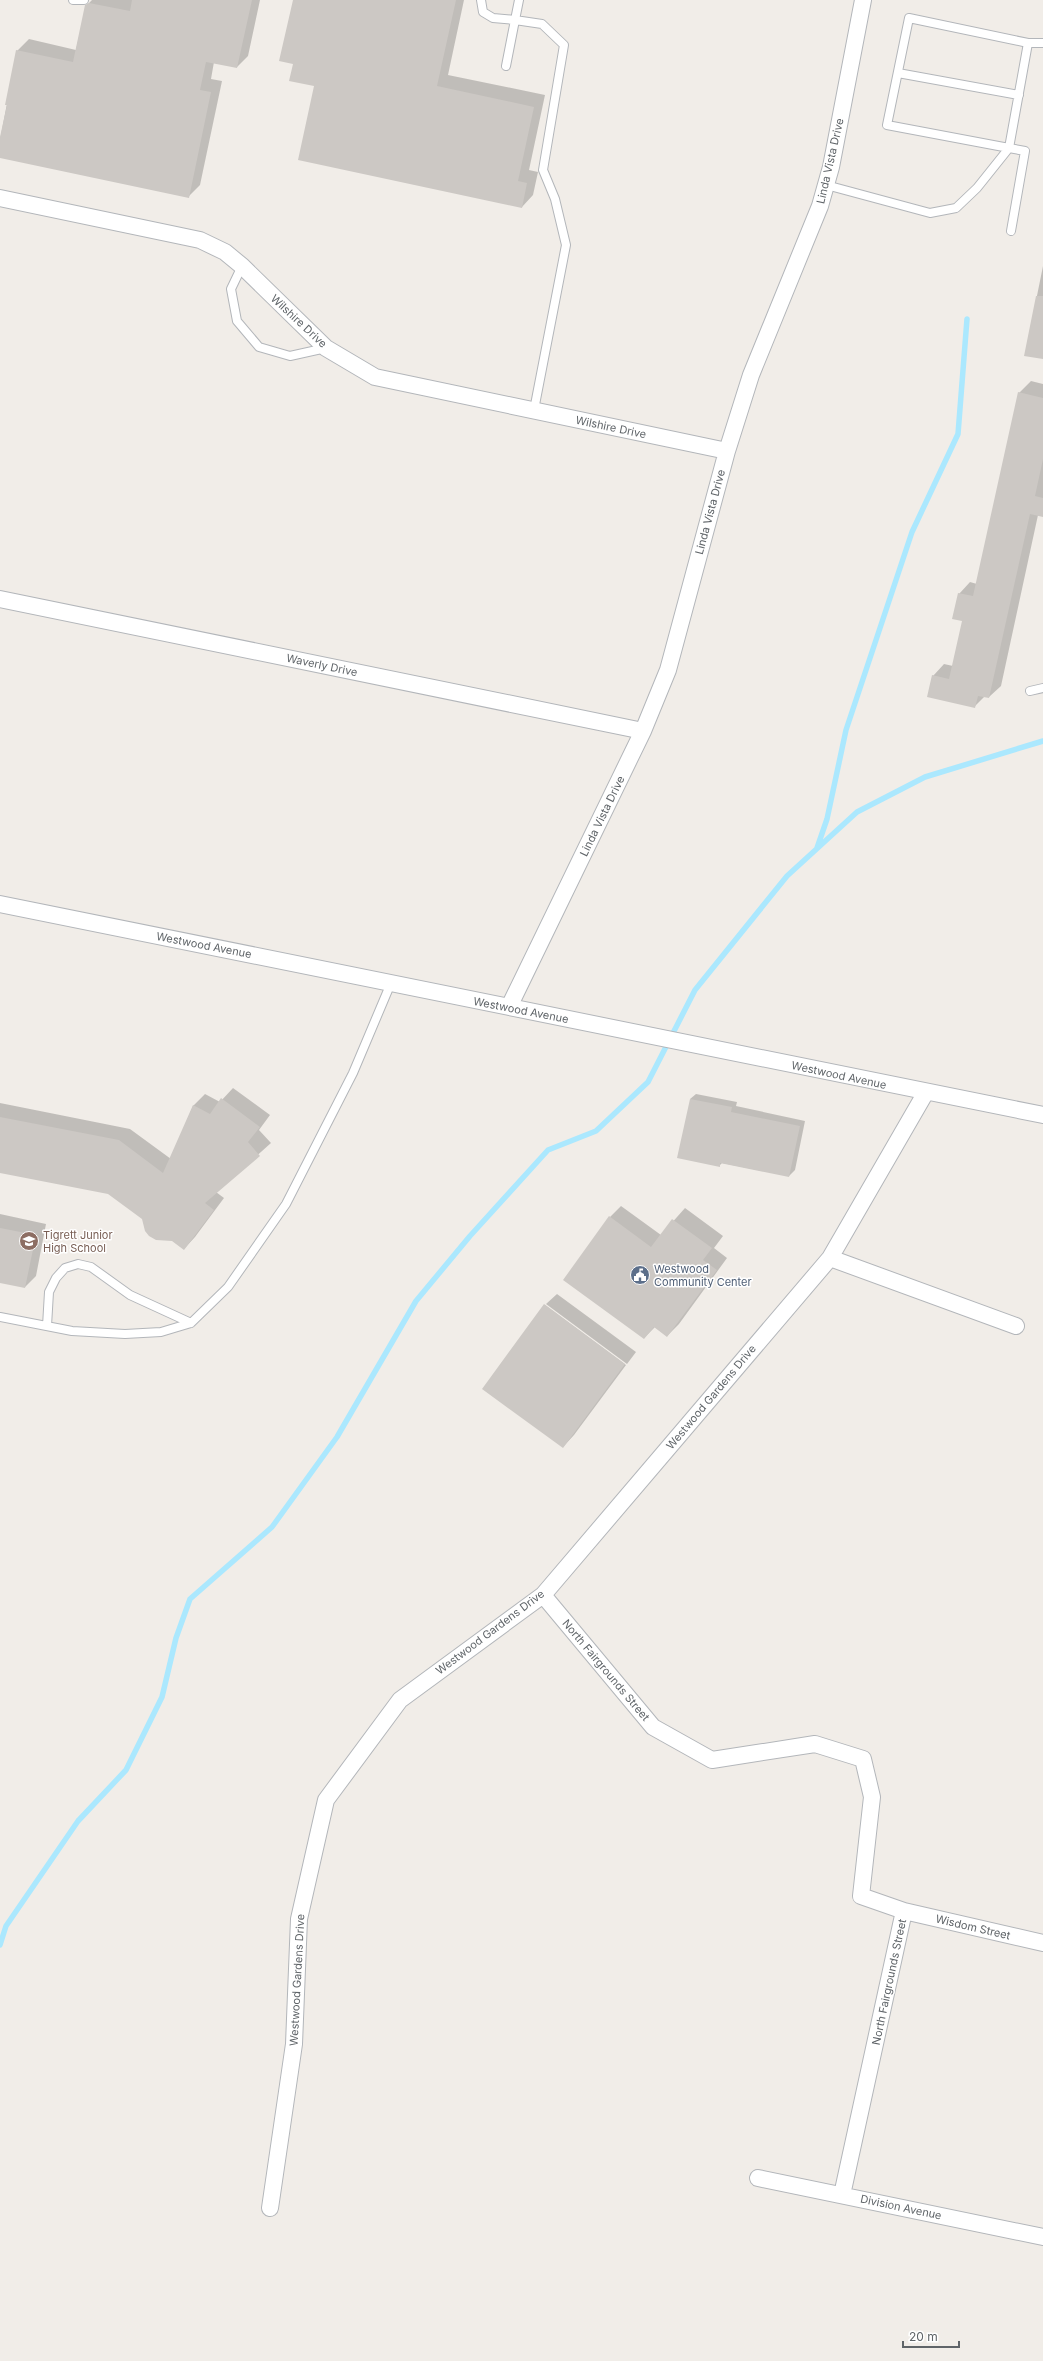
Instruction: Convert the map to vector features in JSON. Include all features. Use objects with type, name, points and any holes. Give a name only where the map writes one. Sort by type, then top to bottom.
[{"type":"street","name":"Linda Vista Drive","points":[[510,1007],[643,731],[668,670],[726,451],[751,375],[820,206],[826,185],[863,0]]},
{"type":"street","name":"Wilshire Drive","points":[[0,198],[200,240],[225,252],[242,266],[326,348],[374,377],[726,451]]},
{"type":"street","name":"Waverly Drive","points":[[0,599],[643,731]]},
{"type":"street","name":"Westwood Avenue","points":[[0,904],[1043,1115]]},
{"type":"street","name":"Westwood Gardens Drive","points":[[270,2208],[294,2044],[299,1919],[326,1800],[400,1700],[543,1595],[830,1258],[926,1092]]},
{"type":"street","points":[[830,1258],[1016,1326]]},
{"type":"street","name":"North Fairgrounds Street","points":[[543,1595],[653,1727],[712,1760],[815,1744],[863,1759],[872,1798],[861,1896],[904,1911],[842,2195]]},
{"type":"street","name":"Wisdom Street","points":[[904,1911],[1043,1943]]},
{"type":"street","name":"Division Avenue","points":[[758,2178],[1043,2237]]},
{"type":"lane","points":[[73,0],[84,0]]},
{"type":"lane","points":[[481,0],[483,12],[493,18],[542,24],[564,45],[543,170],[555,199],[566,245],[534,410]]},
{"type":"lane","points":[[506,66],[519,0]]},
{"type":"lane","points":[[1011,231],[1025,152],[888,125],[908,18],[1028,43],[1043,43]]},
{"type":"lane","points":[[826,185],[930,213],[956,208],[977,188],[1009,148],[1028,43]]},
{"type":"lane","points":[[898,73],[1019,95]]},
{"type":"lane","points":[[242,266],[231,289],[237,321],[259,348],[290,356],[326,348]]},
{"type":"lane","points":[[1030,691],[1043,688]]},
{"type":"lane","points":[[0,1317],[72,1330],[125,1334],[161,1332],[191,1323],[228,1287],[286,1204],[353,1073],[391,983]]},
{"type":"lane","points":[[47,1326],[49,1292],[56,1278],[65,1268],[78,1264],[90,1266],[130,1295],[191,1323]]},
{"type":"building","points":[[132,0],[252,0],[237,68],[206,62],[200,90],[211,92],[189,198],[0,158],[0,137],[16,50],[73,62],[85,5],[89,3],[130,11]]},
{"type":"building","points":[[293,0],[456,0],[437,86],[534,107],[518,181],[527,183],[522,208],[298,160],[314,86],[289,81],[293,64],[279,61]]},
{"type":"building","points":[[1036,296],[1043,296],[1043,359],[1024,356]]},
{"type":"building","points":[[1018,392],[1043,398],[1043,459],[1035,496],[1043,498],[1043,517],[1030,514],[989,698],[978,696],[975,708],[927,697],[932,675],[949,679],[962,621],[952,619],[958,593],[973,596]]},
{"type":"building","points":[[221,1098],[260,1127],[248,1142],[260,1156],[205,1203],[214,1210],[184,1250],[172,1241],[156,1240],[149,1236],[145,1231],[142,1219],[108,1194],[0,1173],[0,1117],[119,1140],[163,1173],[193,1105],[210,1114]]},
{"type":"building","points":[[690,1099],[732,1107],[731,1112],[800,1126],[789,1177],[720,1163],[720,1167],[677,1158]]},
{"type":"building","name":"Westwood Community Center","points":[[609,1216],[651,1247],[672,1219],[712,1248],[703,1260],[717,1270],[667,1337],[654,1327],[644,1339],[563,1280]]},
{"type":"building","points":[[0,1228],[36,1235],[25,1288],[0,1283]]},
{"type":"building","points":[[544,1304],[625,1364],[563,1448],[482,1389]]},
{"type":"waterway","points":[[817,848],[827,819],[846,730],[912,532],[958,434],[967,319]]},
{"type":"waterway","points":[[0,1945],[6,1926],[78,1821],[126,1770],[162,1697],[176,1638],[190,1599],[272,1527],[337,1437],[416,1301],[470,1236],[548,1150],[596,1131],[648,1082],[695,990],[787,876],[857,812],[925,777],[1043,741]]},
{"type":"place","name":"Tigrett Junior High School","points":[[29,1241]]},
{"type":"place","name":"Westwood Community Center","points":[[640,1275]]}]
